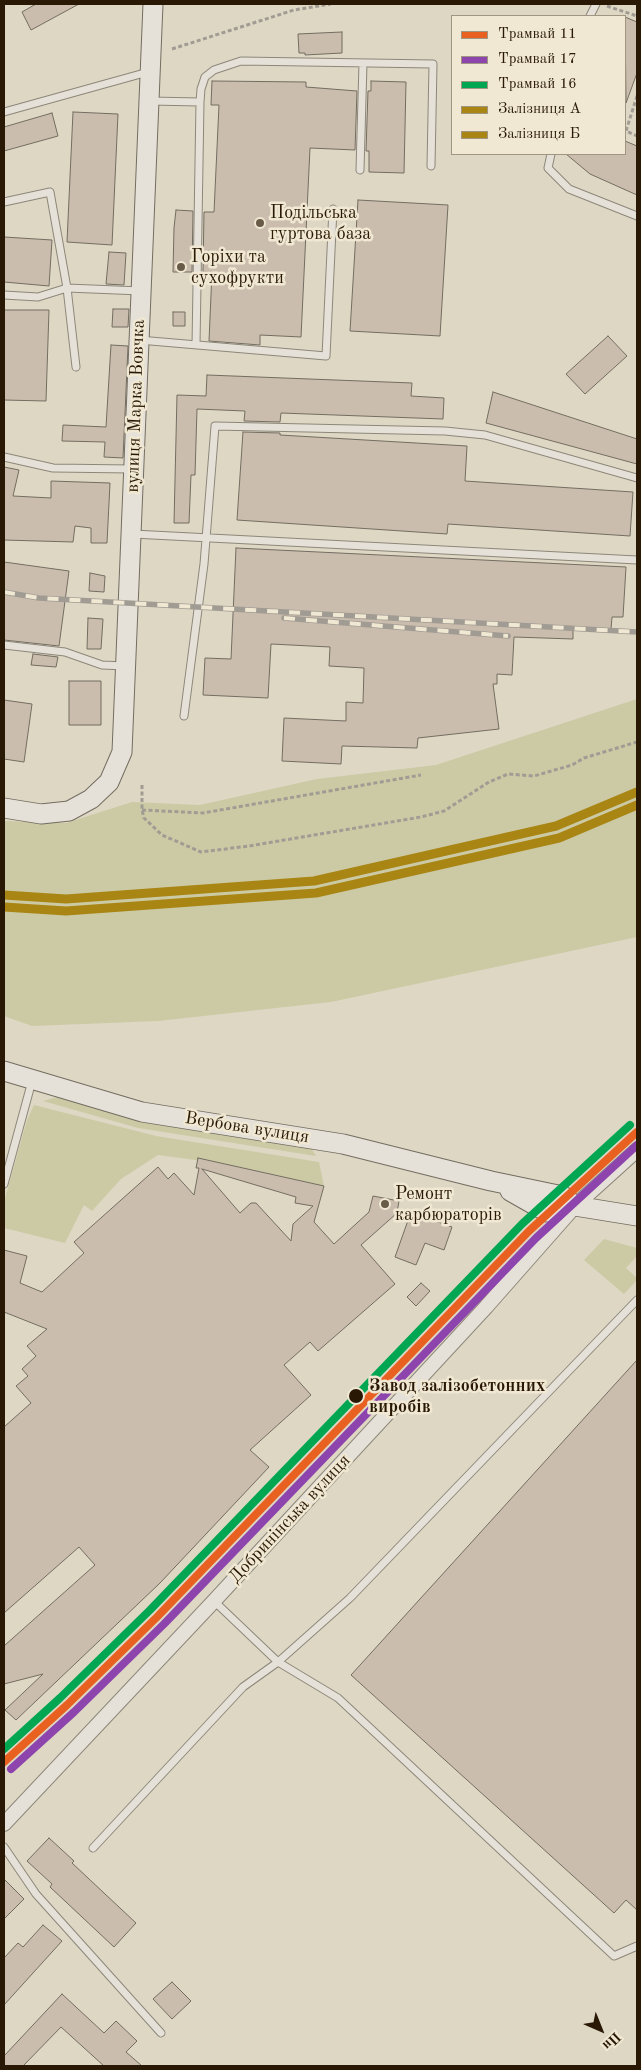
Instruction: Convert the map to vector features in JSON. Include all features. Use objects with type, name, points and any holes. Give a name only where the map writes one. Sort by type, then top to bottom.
[{"type":"main road","name":"вулиця Марка Вовчка","points":[[4,808],[41,814],[69,811],[91,799],[109,782],[122,752],[153,4]]},
{"type":"main road","name":"Вербова вулиця","points":[[4,1071],[142,1112],[344,1144],[491,1181],[563,1196],[575,1206]]},
{"type":"main road","points":[[575,1206],[637,1216]]},
{"type":"street","name":"Добринінська вулиця","points":[[4,1824],[214,1601],[486,1307],[575,1206],[637,1150]]},
{"type":"lane","points":[[196,345],[200,89],[205,77],[214,70],[241,61],[432,64],[431,166]]},
{"type":"lane","points":[[360,170],[363,63]]},
{"type":"lane","points":[[4,112],[151,71]]},
{"type":"lane","points":[[149,101],[200,102]]},
{"type":"lane","points":[[550,155],[548,168],[569,189],[637,216]]},
{"type":"lane","points":[[4,202],[50,192],[67,288],[76,367]]},
{"type":"lane","points":[[139,340],[326,356],[333,209]]},
{"type":"lane","points":[[4,294],[38,297],[67,288],[141,291]]},
{"type":"lane","points":[[184,716],[206,538],[215,426],[445,431],[485,435],[637,478]]},
{"type":"lane","points":[[4,457],[53,468],[134,469]]},
{"type":"lane","points":[[131,534],[637,560]]},
{"type":"lane","points":[[4,645],[66,652],[102,665],[125,666]]},
{"type":"lane","points":[[4,1184],[32,1080]]},
{"type":"lane","points":[[93,1848],[243,1687],[278,1662],[350,1598],[637,1300]]},
{"type":"lane","points":[[214,1601],[278,1662],[338,1698],[614,1956],[637,1946]]},
{"type":"lane","points":[[4,1847],[36,1894],[160,2033]]},
{"type":"path","points":[[172,49],[294,10],[331,4]]},
{"type":"path","points":[[609,7],[637,16]]},
{"type":"path","points":[[637,96],[626,132],[637,136]]},
{"type":"path","points":[[142,785],[142,810],[144,818],[162,835],[201,852],[421,817],[444,811],[489,782],[508,774],[534,776],[637,742]]},
{"type":"path","points":[[142,810],[204,813],[421,776]]},
{"type":"green space","points":[[637,699],[637,937],[331,1002],[158,1021],[32,1026],[4,1016],[4,821],[66,823],[132,802],[200,805],[317,779],[436,765]]},
{"type":"green space","points":[[57,1097],[125,1116],[311,1148],[316,1156],[138,1128],[43,1101]]},
{"type":"green space","points":[[34,1105],[156,1136],[319,1162],[324,1186],[225,1164],[158,1155],[121,1179],[92,1211],[84,1205],[65,1243],[4,1228],[4,1202],[27,1120]]},
{"type":"green space","points":[[604,1239],[637,1248],[637,1256],[626,1268],[637,1280],[624,1294],[584,1260]]},
{"type":"building","points":[[36,4],[79,4],[31,30],[22,12]]},
{"type":"building","points":[[626,17],[637,22],[637,73],[626,103]]},
{"type":"building","points":[[342,32],[342,53],[305,55],[305,53],[299,53],[298,34]]},
{"type":"building","name":"Подільська гуртова база","points":[[212,81],[306,82],[306,87],[357,91],[355,150],[310,148],[301,337],[260,335],[260,345],[209,341],[212,272],[203,272],[204,212],[214,212],[219,105],[211,105]]},
{"type":"building","points":[[371,81],[406,82],[404,173],[369,172],[369,151],[366,151],[368,91],[371,91]]},
{"type":"building","points":[[73,112],[118,114],[112,245],[67,242]]},
{"type":"building","points":[[52,113],[58,136],[4,151],[4,127]]},
{"type":"building","points":[[626,141],[637,146],[637,195],[590,174],[567,155],[626,155]]},
{"type":"building","points":[[358,200],[448,205],[440,336],[350,331]]},
{"type":"building","points":[[176,210],[193,211],[192,272],[173,272]]},
{"type":"building","points":[[4,237],[52,240],[49,286],[4,282]]},
{"type":"building","points":[[109,252],[126,253],[124,285],[106,284]]},
{"type":"building","points":[[113,309],[129,309],[128,327],[112,327]]},
{"type":"building","points":[[4,310],[49,310],[46,401],[4,400]]},
{"type":"building","points":[[173,312],[185,312],[185,326],[173,326]]},
{"type":"building","points":[[608,336],[627,356],[585,394],[566,374]]},
{"type":"building","points":[[111,345],[128,346],[123,458],[104,457],[105,442],[62,441],[63,425],[106,427]]},
{"type":"building","points":[[207,375],[412,383],[411,396],[444,398],[443,419],[281,413],[280,422],[244,421],[245,411],[197,409],[195,475],[191,475],[189,523],[174,523],[177,395],[206,396]]},
{"type":"building","points":[[493,392],[637,439],[637,464],[486,423]]},
{"type":"building","points":[[243,432],[467,446],[465,481],[633,492],[630,536],[448,524],[447,534],[237,520]]},
{"type":"building","points":[[4,467],[19,470],[13,496],[51,498],[51,481],[110,483],[107,543],[91,543],[91,528],[75,526],[73,542],[4,540]]},
{"type":"building","points":[[236,548],[626,567],[623,617],[612,617],[611,629],[573,627],[573,639],[514,637],[512,675],[497,674],[497,684],[493,684],[499,729],[418,738],[417,748],[342,746],[341,764],[282,761],[284,718],[346,721],[346,702],[363,703],[364,668],[329,666],[330,647],[271,644],[268,698],[203,695],[205,658],[231,659]]},
{"type":"building","points":[[4,562],[69,571],[59,646],[4,640]]},
{"type":"building","points":[[90,573],[105,576],[104,592],[89,591]]},
{"type":"building","points":[[88,618],[103,619],[101,649],[87,649]]},
{"type":"building","points":[[33,654],[58,657],[56,667],[31,665]]},
{"type":"building","points":[[69,681],[101,681],[101,725],[69,725]]},
{"type":"building","points":[[4,700],[32,704],[24,762],[4,759]]},
{"type":"building","points":[[198,1158],[324,1186],[314,1222],[334,1244],[369,1212],[373,1196],[399,1201],[397,1213],[361,1245],[395,1284],[318,1351],[310,1342],[284,1365],[311,1395],[250,1450],[269,1467],[160,1583],[16,1720],[5,1710],[43,1674],[4,1684],[4,1646],[95,1565],[79,1547],[4,1613],[4,1427],[31,1403],[16,1386],[28,1376],[22,1369],[36,1356],[27,1346],[47,1329],[4,1312],[4,1250],[27,1256],[20,1283],[42,1292],[84,1253],[74,1242],[158,1167],[168,1179],[174,1173],[194,1195],[199,1168],[196,1168]],"holes":[[[202,1169],[296,1197],[295,1203],[313,1206],[293,1224],[291,1241],[256,1203],[251,1203],[240,1213]]]},
{"type":"building","points":[[411,1212],[452,1227],[444,1250],[425,1243],[416,1265],[395,1257]]},
{"type":"building","points":[[421,1283],[430,1291],[416,1306],[407,1297]]},
{"type":"building","points":[[637,1360],[637,1910],[626,1900],[614,1913],[351,1675]]},
{"type":"building","points":[[49,1838],[74,1861],[72,1863],[136,1923],[114,1947],[50,1887],[52,1884],[27,1861]]},
{"type":"building","points":[[4,1879],[24,1899],[4,1919]]},
{"type":"building","points":[[43,1925],[62,1941],[4,2005],[4,1958],[18,1943],[23,1947]]},
{"type":"building","points":[[172,1982],[191,2001],[172,2019],[153,1999]]},
{"type":"building","points":[[62,1994],[104,2033],[116,2021],[137,2041],[126,2052],[142,2066],[104,2066],[61,2027],[23,2066],[4,2066],[4,2056]]},
{"type":"railway","points":[[4,592],[39,598],[637,632]]},
{"type":"railway","points":[[284,618],[508,636]]},
{"type":"tram line","name":"16","points":[[4,1749],[60,1698],[150,1610],[522,1224],[630,1125]]},
{"type":"tram line","name":"11","points":[[4,1762],[67,1705],[157,1617],[529,1231],[637,1132]]},
{"type":"tram line","name":"17","points":[[11,1769],[74,1712],[164,1624],[536,1238],[637,1145]]},
{"type":"rail line","name":"A","points":[[4,895],[66,899],[314,881],[556,826],[637,792]]},
{"type":"rail line","name":"Б","points":[[4,907],[66,911],[316,893],[559,838],[637,805]]},
{"type":"place","name":"Подільська гуртова база","points":[[260,223]]},
{"type":"place","name":"Горіхи та сухофрукти","points":[[181,267]]},
{"type":"place","name":"Ремонт карбюраторів","points":[[385,1204]]},
{"type":"place","name":"Завод залізобетонних виробів","points":[[356,1396]]}]
